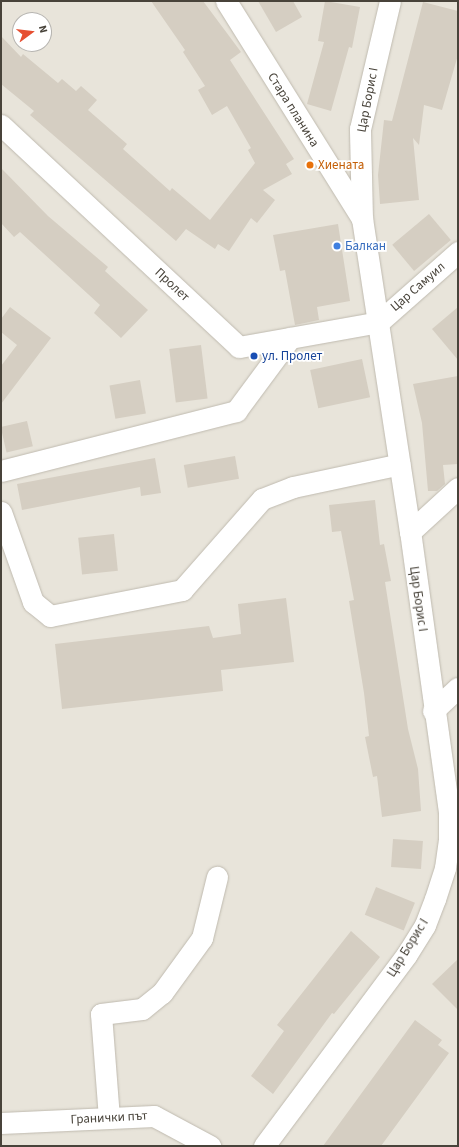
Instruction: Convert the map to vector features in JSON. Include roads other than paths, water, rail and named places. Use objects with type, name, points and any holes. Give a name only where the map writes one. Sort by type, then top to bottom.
[{"type":"street","name":"Стара планина","points":[[226,1],[362,219]]},
{"type":"street","name":"Цар Борис I","points":[[264,1146],[408,954],[425,925],[452,869],[449,812],[433,711],[410,532],[362,219],[360,129],[390,1]]},
{"type":"street","name":"Пролет","points":[[1,125],[239,347],[379,322]]},
{"type":"street","name":"Цар Самуил","points":[[379,322],[458,252]]},
{"type":"street","points":[[1,471],[236,411],[290,338]]},
{"type":"street","points":[[1,512],[33,602],[50,616],[182,590],[262,499],[293,487],[400,464]]},
{"type":"street","points":[[410,532],[458,488]]},
{"type":"street","points":[[433,711],[458,688]]},
{"type":"street","points":[[109,1118],[101,1014],[142,1009],[162,993],[202,938],[218,877]]},
{"type":"street","name":"Гранички път","points":[[1,1123],[154,1116],[210,1146]]},
{"type":"place","name":"Хиената","points":[[310,165]]},
{"type":"place","name":"Балкан","points":[[337,246]]},
{"type":"place","name":"ул. Пролет","points":[[254,356]]}]
